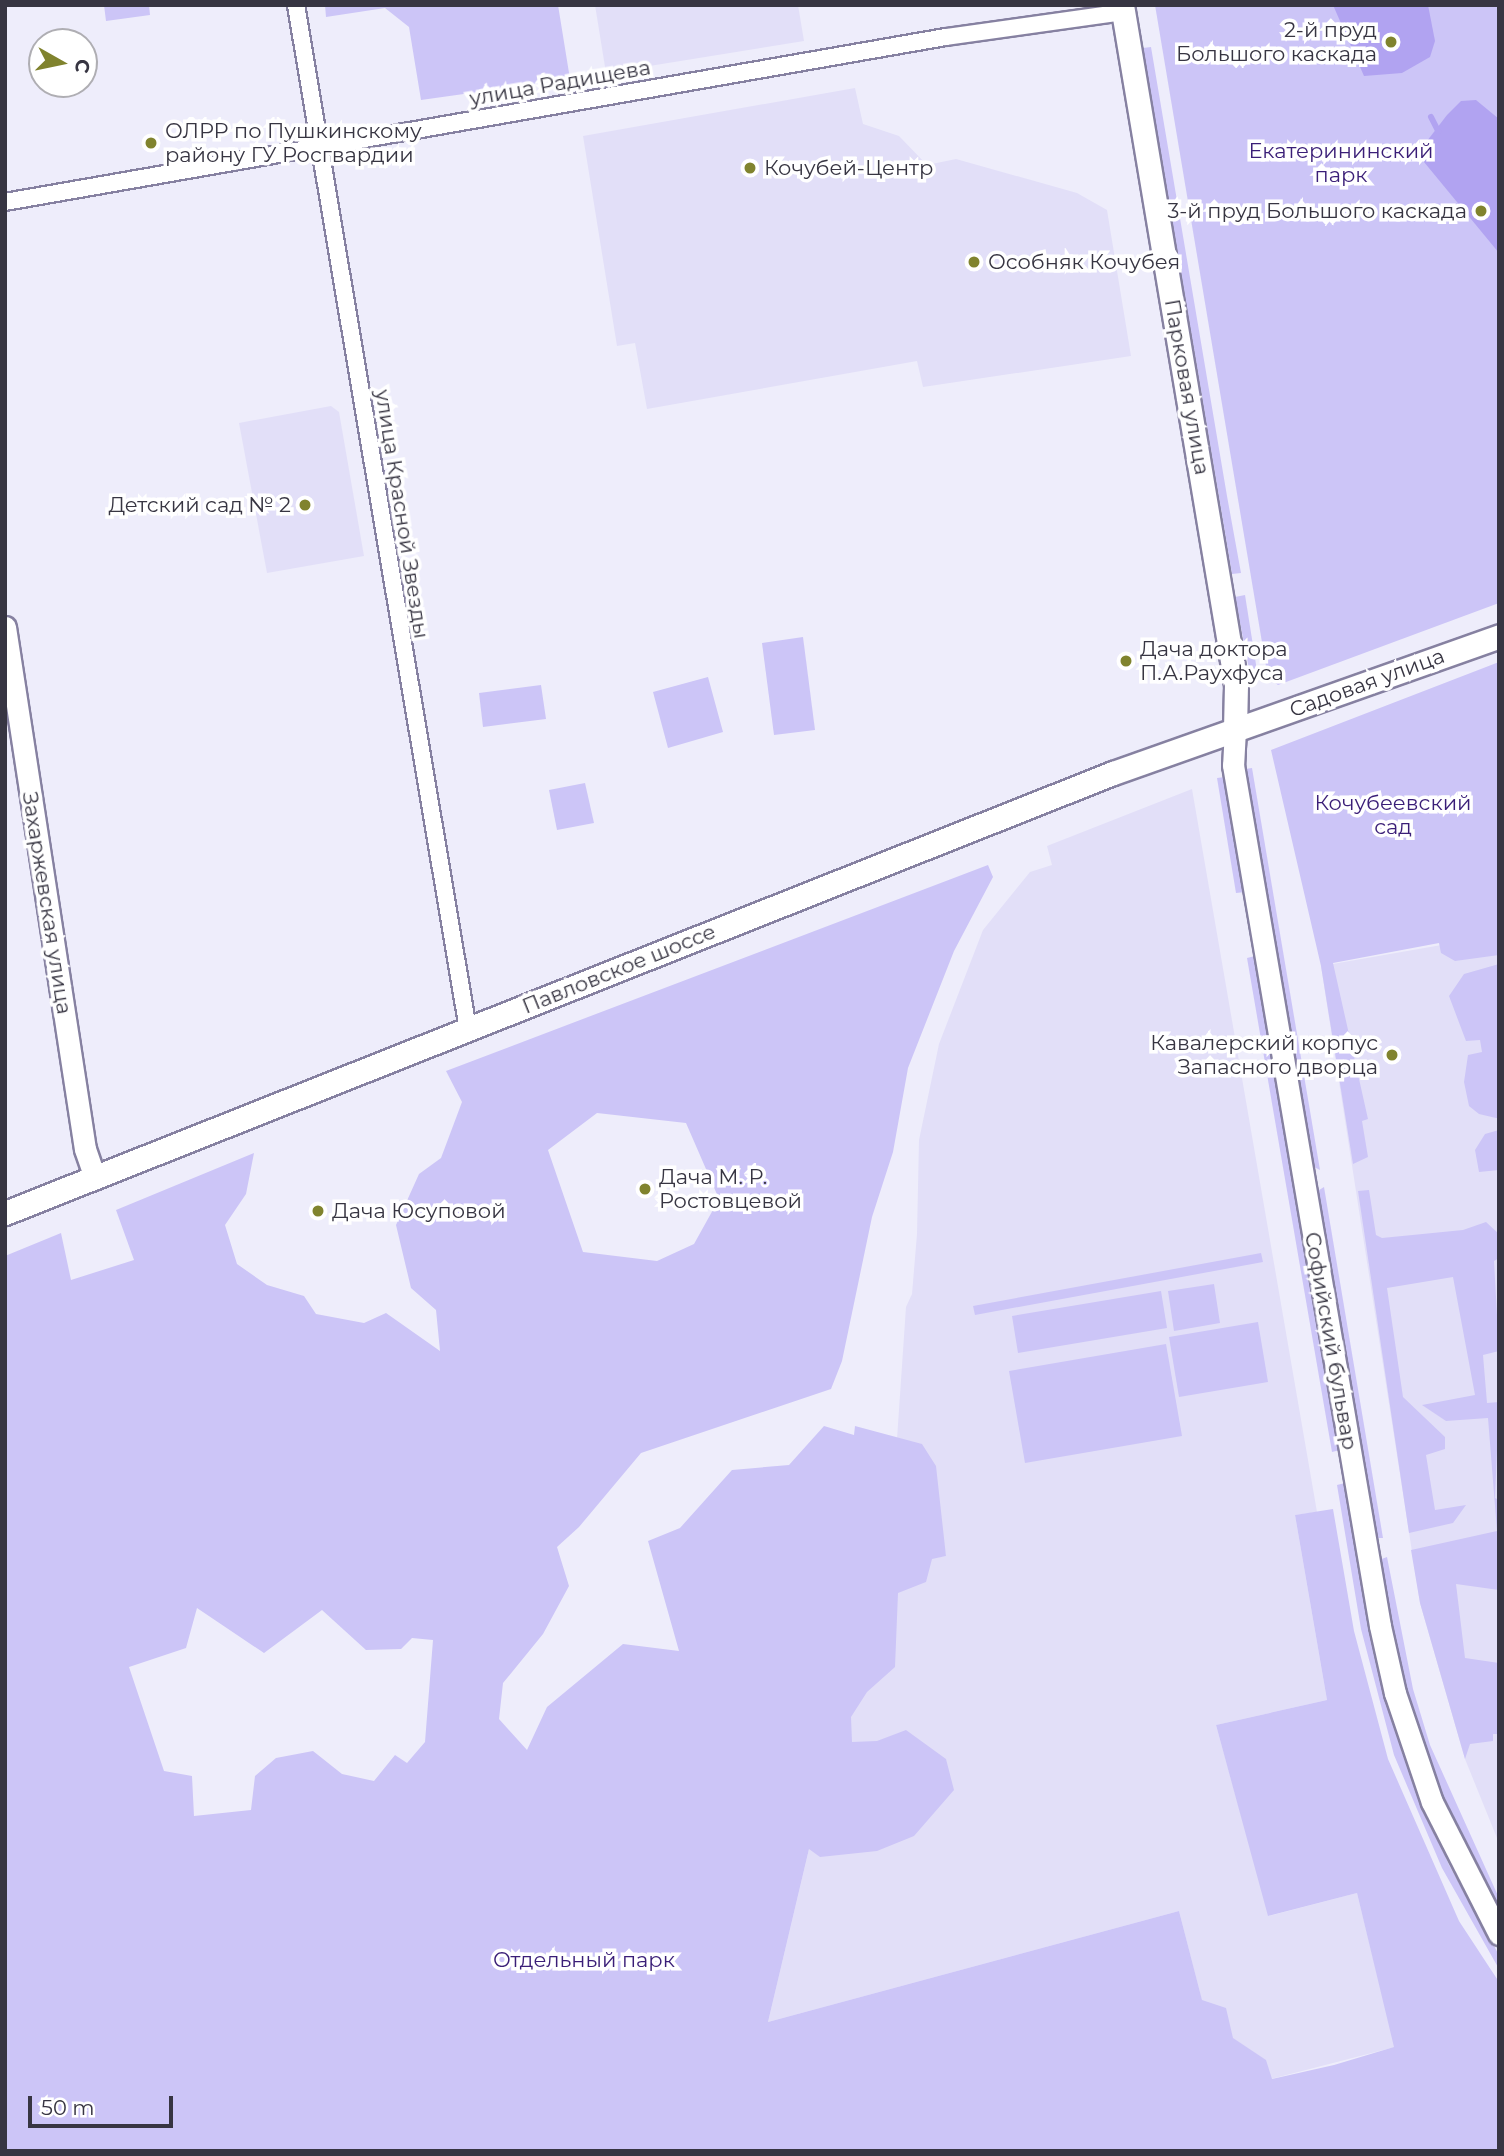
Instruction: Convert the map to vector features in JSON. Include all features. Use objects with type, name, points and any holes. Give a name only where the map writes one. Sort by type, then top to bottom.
[{"type":"main road","name":"Парковая улица","points":[[1123,9],[1237,685],[1235,729]]},
{"type":"main road","name":"Садовая улица","points":[[1235,729],[1499,636]]},
{"type":"main road","name":"Павловское шоссе","points":[[5,1213],[1235,729]]},
{"type":"street","name":"улица Красной Звезды","points":[[296,5],[468,1029]]},
{"type":"street","name":"улица Радищева","points":[[5,202],[946,37],[1123,9]]},
{"type":"street","name":"Захаржевская улица","points":[[5,627],[85,1149],[95,1178]]},
{"type":"street","name":"Софийский бульвар","points":[[1235,729],[1233,765],[1380,1626],[1395,1693],[1422,1776],[1499,1934]]},
{"type":"shaded area","points":[[595,5],[798,5],[804,41],[606,73]]},
{"type":"shaded area","name":"2-й пруд Большого каскада","points":[[1333,5],[1428,5],[1435,41],[1430,57],[1402,73],[1364,76]]},
{"type":"shaded area","points":[[855,88],[863,124],[899,136],[927,165],[956,159],[1077,193],[1107,210],[1131,356],[923,387],[917,361],[647,409],[635,343],[617,346],[583,136]]},
{"type":"shaded area","name":"3-й пруд Большого каскада","points":[[1476,100],[1499,119],[1499,253],[1424,162],[1427,141],[1447,115],[1461,101]]},
{"type":"shaded area","name":"Детский сад № 2","points":[[331,406],[339,412],[364,556],[267,573],[239,423]]},
{"type":"shaded area","points":[[1192,789],[1317,1512],[1295,1515],[1327,1700],[1216,1725],[1269,1916],[1357,1893],[1395,2047],[1225,2091],[1179,1911],[768,2022],[876,1567],[946,1556],[922,1445],[897,1439],[906,1307],[912,1294],[917,1234],[919,1140],[939,1044],[983,930],[1030,872],[1052,865],[1047,846]]},
{"type":"shaded area","points":[[1499,935],[1499,1843],[1465,1759],[1420,1603],[1321,966]]},
{"type":"green space","points":[[104,5],[149,5],[150,15],[106,21]]},
{"type":"green space","points":[[325,5],[558,5],[570,79],[421,100],[409,27],[385,8],[326,17]]},
{"type":"green space","name":"Екатерининский парк","points":[[1155,5],[1499,5],[1499,603],[1278,685],[1268,678]]},
{"type":"green space","points":[[1151,47],[1241,573],[1232,574],[1143,48]]},
{"type":"green space","points":[[1245,595],[1258,677],[1251,679],[1235,597]]},
{"type":"green space","points":[[803,637],[815,730],[774,735],[762,643]]},
{"type":"green space","name":"Кочубеевский сад","points":[[1499,662],[1499,955],[1455,961],[1441,953],[1439,943],[1333,963],[1368,1119],[1362,1121],[1368,1157],[1353,1164],[1321,966],[1271,750]]},
{"type":"green space","points":[[708,677],[723,732],[668,748],[653,692]]},
{"type":"green space","points":[[541,685],[546,719],[483,727],[479,693]]},
{"type":"green space","points":[[1252,768],[1320,1170],[1312,1166],[1245,769]]},
{"type":"green space","points":[[1225,777],[1245,892],[1236,893],[1217,778]]},
{"type":"green space","points":[[585,783],[594,823],[557,830],[549,790]]},
{"type":"green space","name":"Отдельный парк","points":[[988,865],[993,877],[954,951],[908,1068],[893,1152],[872,1217],[842,1361],[831,1389],[641,1453],[579,1527],[557,1547],[569,1586],[543,1634],[503,1683],[499,1719],[527,1750],[547,1707],[623,1644],[679,1651],[648,1541],[680,1528],[732,1470],[789,1465],[824,1426],[854,1435],[855,1426],[922,1444],[936,1466],[946,1556],[932,1559],[926,1582],[898,1593],[895,1667],[867,1692],[851,1717],[852,1742],[877,1741],[906,1730],[946,1759],[954,1790],[914,1836],[877,1851],[820,1857],[809,1849],[768,2022],[1179,1911],[1202,2000],[1226,2008],[1233,2038],[1266,2060],[1272,2079],[1334,2065],[1394,2047],[1357,1893],[1268,1916],[1216,1725],[1327,1700],[1295,1515],[1333,1509],[1354,1631],[1388,1759],[1459,1921],[1499,1982],[1499,2151],[5,2151],[5,1256],[61,1233],[71,1280],[134,1260],[116,1210],[254,1153],[246,1194],[225,1225],[237,1264],[267,1285],[304,1296],[316,1314],[364,1323],[386,1313],[440,1351],[436,1310],[411,1288],[396,1225],[419,1174],[441,1158],[462,1102],[446,1071]],"holes":[[[597,1113],[686,1123],[719,1199],[694,1244],[657,1261],[583,1252],[548,1150]],[[197,1608],[264,1653],[322,1610],[366,1650],[401,1649],[412,1638],[433,1640],[425,1742],[407,1763],[395,1755],[374,1781],[342,1774],[313,1751],[276,1758],[255,1776],[251,1810],[194,1816],[192,1776],[164,1771],[129,1667],[186,1648]]]},
{"type":"green space","points":[[1255,956],[1340,1450],[1332,1452],[1247,958]]},
{"type":"green space","points":[[1499,964],[1499,1118],[1496,1118],[1479,1114],[1469,1106],[1464,1082],[1468,1055],[1482,1052],[1480,1040],[1466,1041],[1449,996],[1464,974]]},
{"type":"green space","points":[[1499,1130],[1499,1170],[1479,1172],[1475,1150],[1485,1134]]},
{"type":"green space","points":[[1324,1187],[1383,1538],[1375,1538],[1316,1192]]},
{"type":"green space","points":[[1369,1190],[1376,1235],[1382,1238],[1463,1230],[1486,1222],[1499,1234],[1499,1258],[1494,1261],[1499,1351],[1483,1355],[1487,1403],[1499,1402],[1495,1498],[1499,1500],[1499,1590],[1456,1584],[1465,1658],[1499,1663],[1499,1734],[1493,1734],[1493,1741],[1470,1744],[1465,1759],[1420,1603],[1411,1550],[1497,1531],[1488,1418],[1446,1421],[1422,1405],[1475,1395],[1453,1277],[1387,1288],[1403,1397],[1445,1437],[1445,1449],[1426,1455],[1435,1510],[1466,1505],[1453,1523],[1409,1533],[1358,1191]]},
{"type":"green space","points":[[1261,1253],[1263,1262],[975,1315],[973,1306]]},
{"type":"green space","points":[[1214,1284],[1220,1323],[1174,1331],[1168,1291]]},
{"type":"green space","points":[[1161,1291],[1167,1328],[1018,1353],[1012,1316]]},
{"type":"green space","points":[[1258,1322],[1268,1382],[1179,1397],[1169,1337]]},
{"type":"green space","points":[[1166,1344],[1182,1436],[1025,1463],[1009,1371]]},
{"type":"green space","points":[[1345,1483],[1370,1627],[1402,1753],[1449,1865],[1499,1955],[1499,1969],[1442,1868],[1394,1755],[1361,1629],[1337,1485]]},
{"type":"green space","points":[[1387,1557],[1413,1689],[1430,1745],[1499,1898],[1499,1915],[1442,1800],[1405,1692],[1379,1560]]},
{"type":"waterway","points":[[1431,117],[1438,131]]},
{"type":"place","name":"2-й пруд Большого каскада","points":[[1391,42]]},
{"type":"place","name":"ОЛРР по Пушкинскому району ГУ Росгвардии","points":[[151,143]]},
{"type":"place","name":"Кочубей-Центр","points":[[750,168]]},
{"type":"place","name":"3-й пруд Большого каскада","points":[[1481,211]]},
{"type":"place","name":"Особняк Кочубея","points":[[974,262]]},
{"type":"place","name":"Детский сад № 2","points":[[305,505]]},
{"type":"place","name":"Дача доктора П.А.Раухфуса","points":[[1126,661]]},
{"type":"place","name":"Кавалерский корпус Запасного дворца","points":[[1392,1055]]},
{"type":"place","name":"Дача М. Р. Ростовцевой","points":[[645,1189]]},
{"type":"place","name":"Дача Юсуповой","points":[[318,1211]]}]
